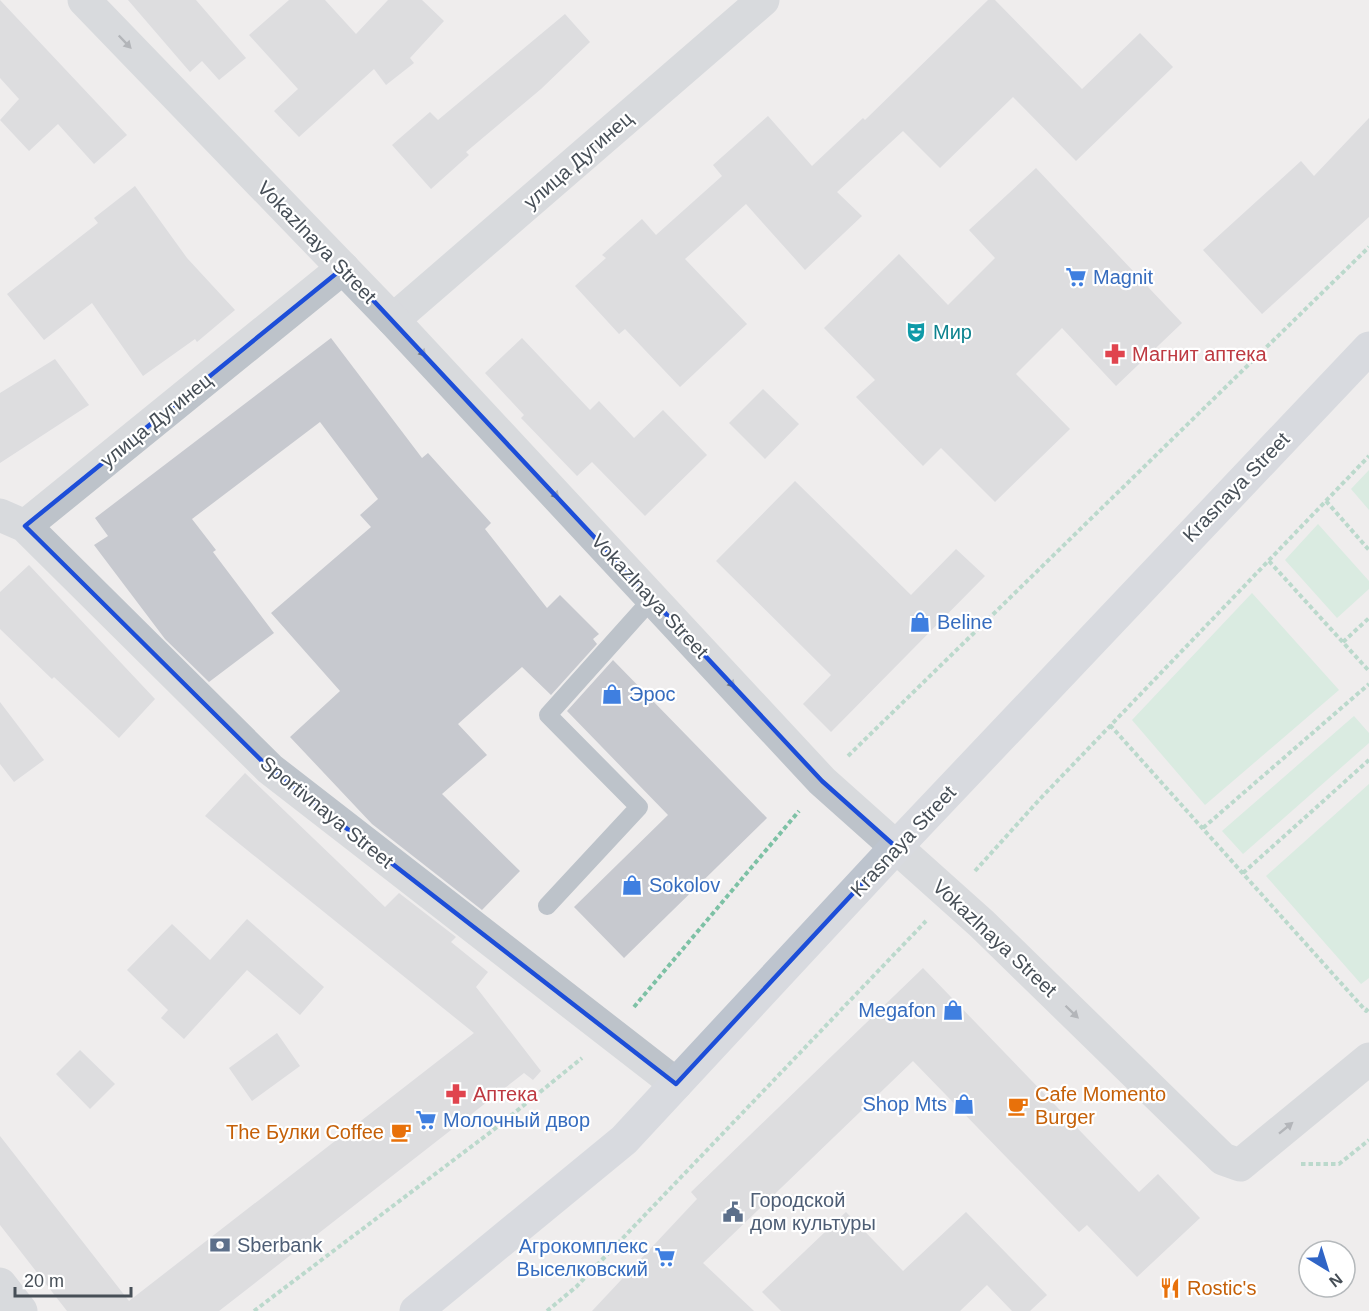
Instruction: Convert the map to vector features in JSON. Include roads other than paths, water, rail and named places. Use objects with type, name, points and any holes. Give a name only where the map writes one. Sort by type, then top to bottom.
[{"type":"main road","name":"Krasnaya Street","points":[[416,1311],[624,1140],[896,847],[1369,348]]},
{"type":"street","name":"Vokazlnaya Street","points":[[84,0],[343,268],[822,781],[990,932],[1223,1159],[1240,1165],[1369,1059]]},
{"type":"street","name":"улица Дугинец","points":[[393,321],[763,0]]},
{"type":"street","name":"улица Дугинец","points":[[12,521],[343,268]]},
{"type":"street","name":"Sportivnaya Street","points":[[12,521],[270,769],[676,1084]]},
{"type":"street","points":[[0,1284],[21,1311]]},
{"type":"lane","points":[[547,906],[639,807],[548,715],[652,599]]},
{"type":"place","name":"Magnit","points":[[1076,277]]},
{"type":"place","name":"Мир","points":[[916,332]]},
{"type":"place","name":"Магнит аптека","points":[[1115,354]]},
{"type":"place","name":"Beline","points":[[920,622]]},
{"type":"place","name":"Эрос","points":[[612,694]]},
{"type":"place","name":"Sokolov","points":[[632,885]]},
{"type":"place","name":"Megafon","points":[[953,1010]]},
{"type":"place","name":"Аптека","points":[[456,1094]]},
{"type":"place","name":"Shop Mts","points":[[964,1104]]},
{"type":"place","name":"Cafe Momento Burger","points":[[1018,1106]]},
{"type":"place","name":"Молочный двор","points":[[426,1120]]},
{"type":"place","name":"The Булки Coffee","points":[[401,1132]]},
{"type":"place","name":"Городской дом культуры","points":[[733,1212]]},
{"type":"place","name":"Sberbank","points":[[220,1245]]},
{"type":"place","name":"Агрокомплекс Выселковский","points":[[665,1257]]},
{"type":"place","name":"Rostic's","points":[[1170,1288]]}]
